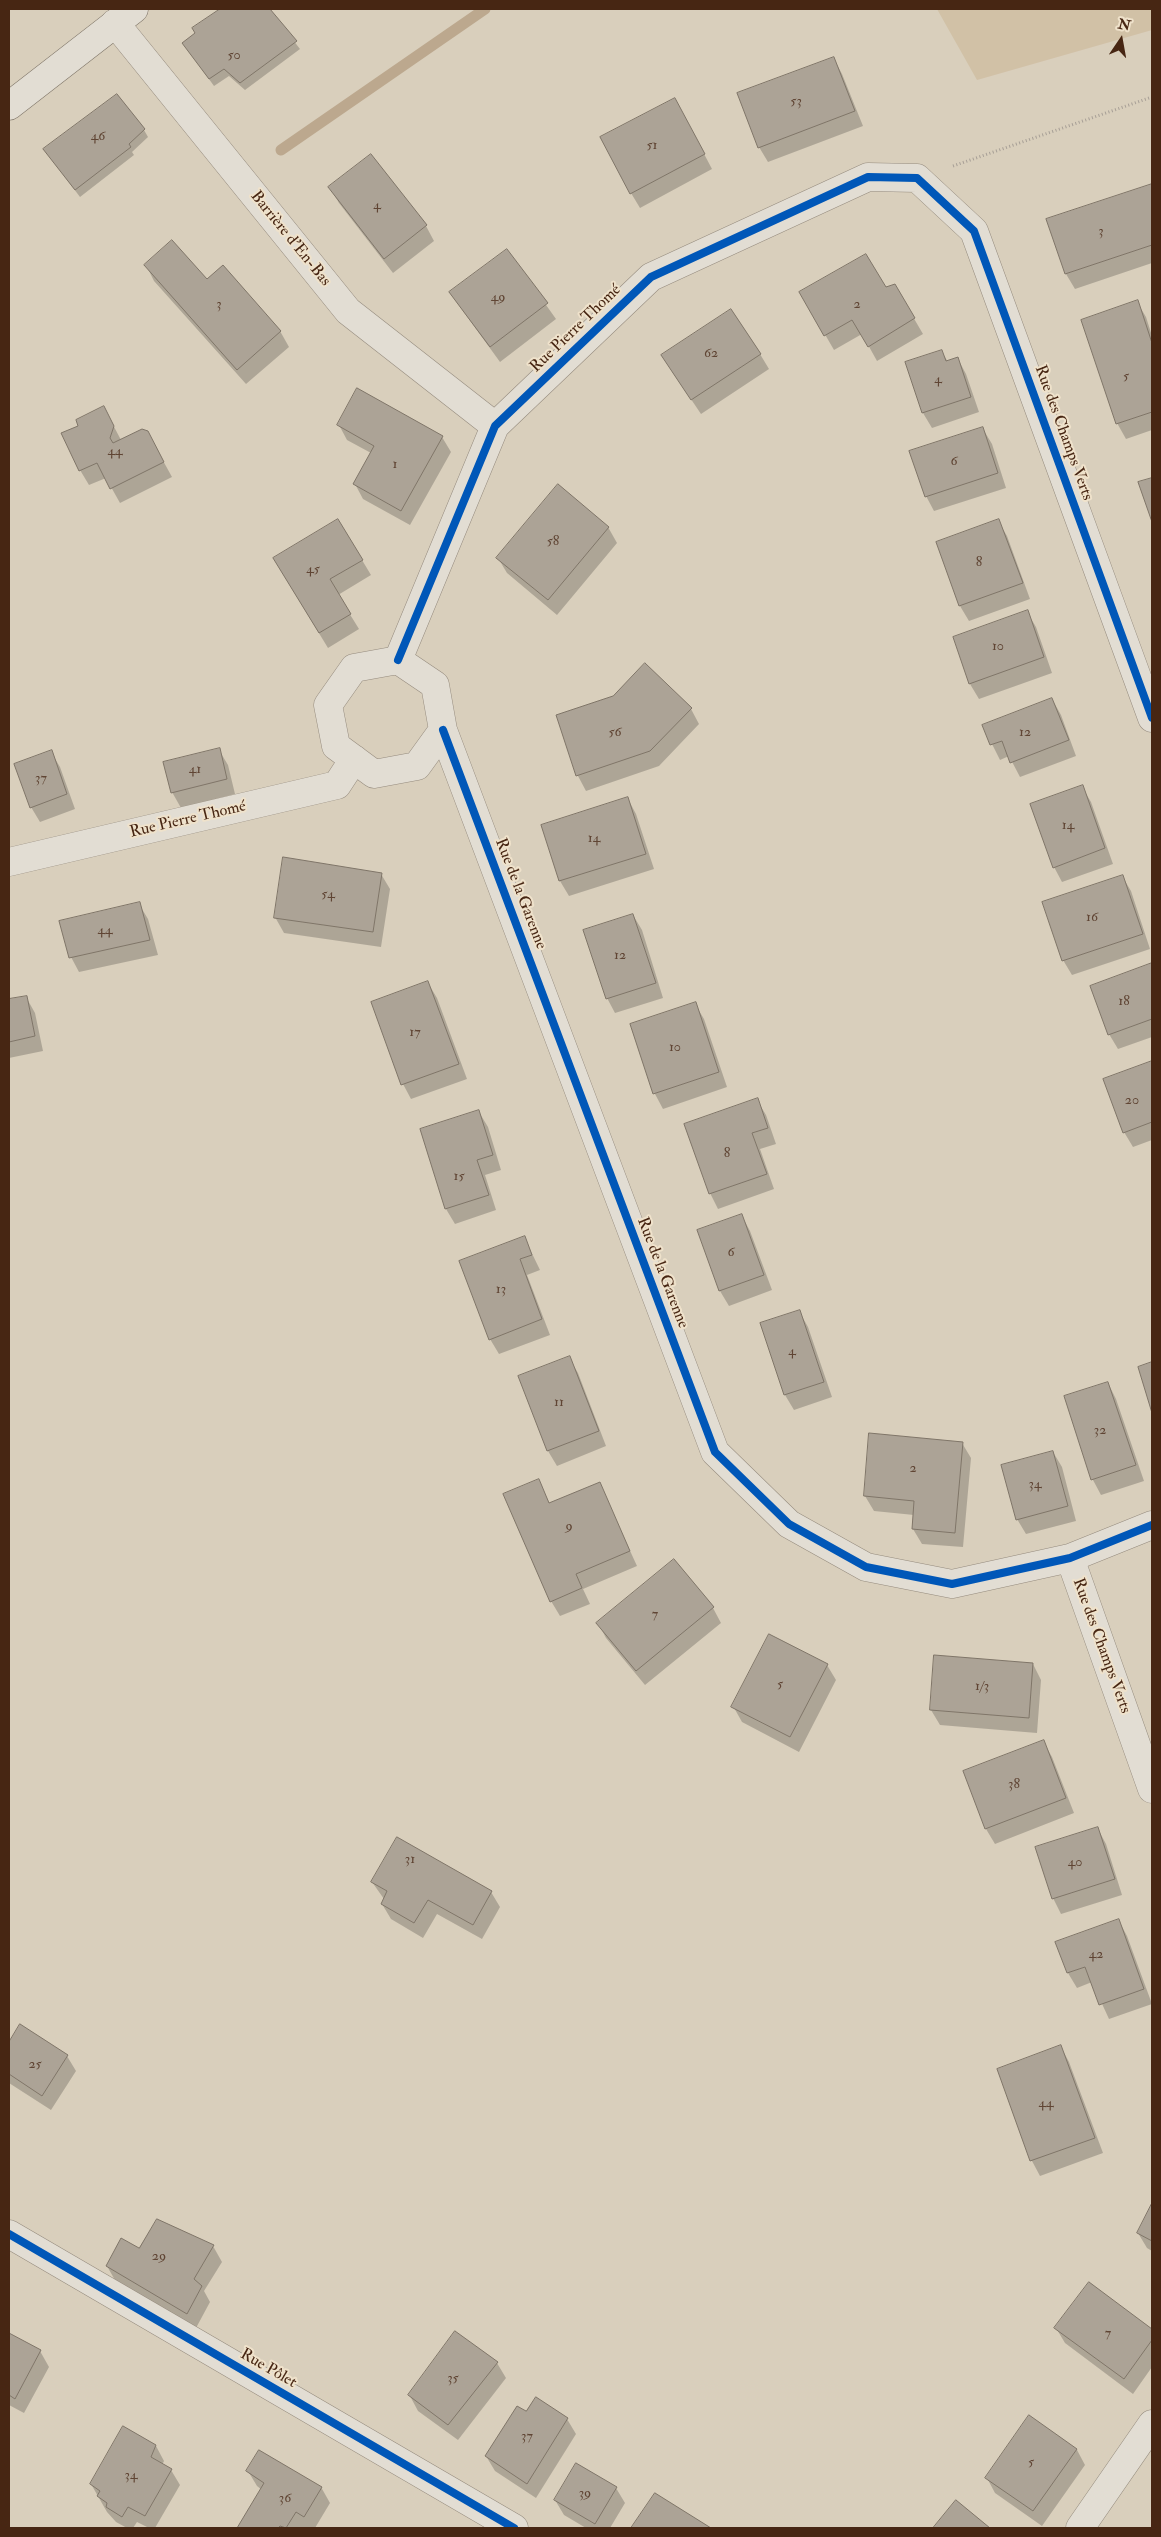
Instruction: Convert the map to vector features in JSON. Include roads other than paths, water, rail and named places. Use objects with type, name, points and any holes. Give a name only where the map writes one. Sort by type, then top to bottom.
[{"type":"street","points":[[9,106],[124,16]]},
{"type":"street","name":"Barrière d'En-Bas","points":[[124,16],[348,310],[495,426]]},
{"type":"street","name":"Rue Pierre Thomé","points":[[398,660],[495,426],[651,277],[868,177],[917,178]]},
{"type":"street","name":"Rue des Champs Verts","points":[[917,178],[974,231],[1152,718]]},
{"type":"street","points":[[398,660],[435,685],[443,730],[417,766],[374,774],[336,746],[328,705],[354,668],[398,660]]},
{"type":"street","name":"Rue de la Garenne","points":[[443,730],[715,1452],[789,1524],[866,1568],[952,1584],[1070,1558]]},
{"type":"street","name":"Rue Pierre Thomé","points":[[9,862],[337,785],[354,759]]},
{"type":"street","name":"Rue des Champs Verts","points":[[1152,1525],[1070,1558],[1152,1789]]},
{"type":"street","name":"Rue Pôlet","points":[[9,2234],[514,2528]]},
{"type":"street","points":[[1080,2528],[1152,2424]]},
{"type":"waterway","points":[[281,150],[485,9]]}]
